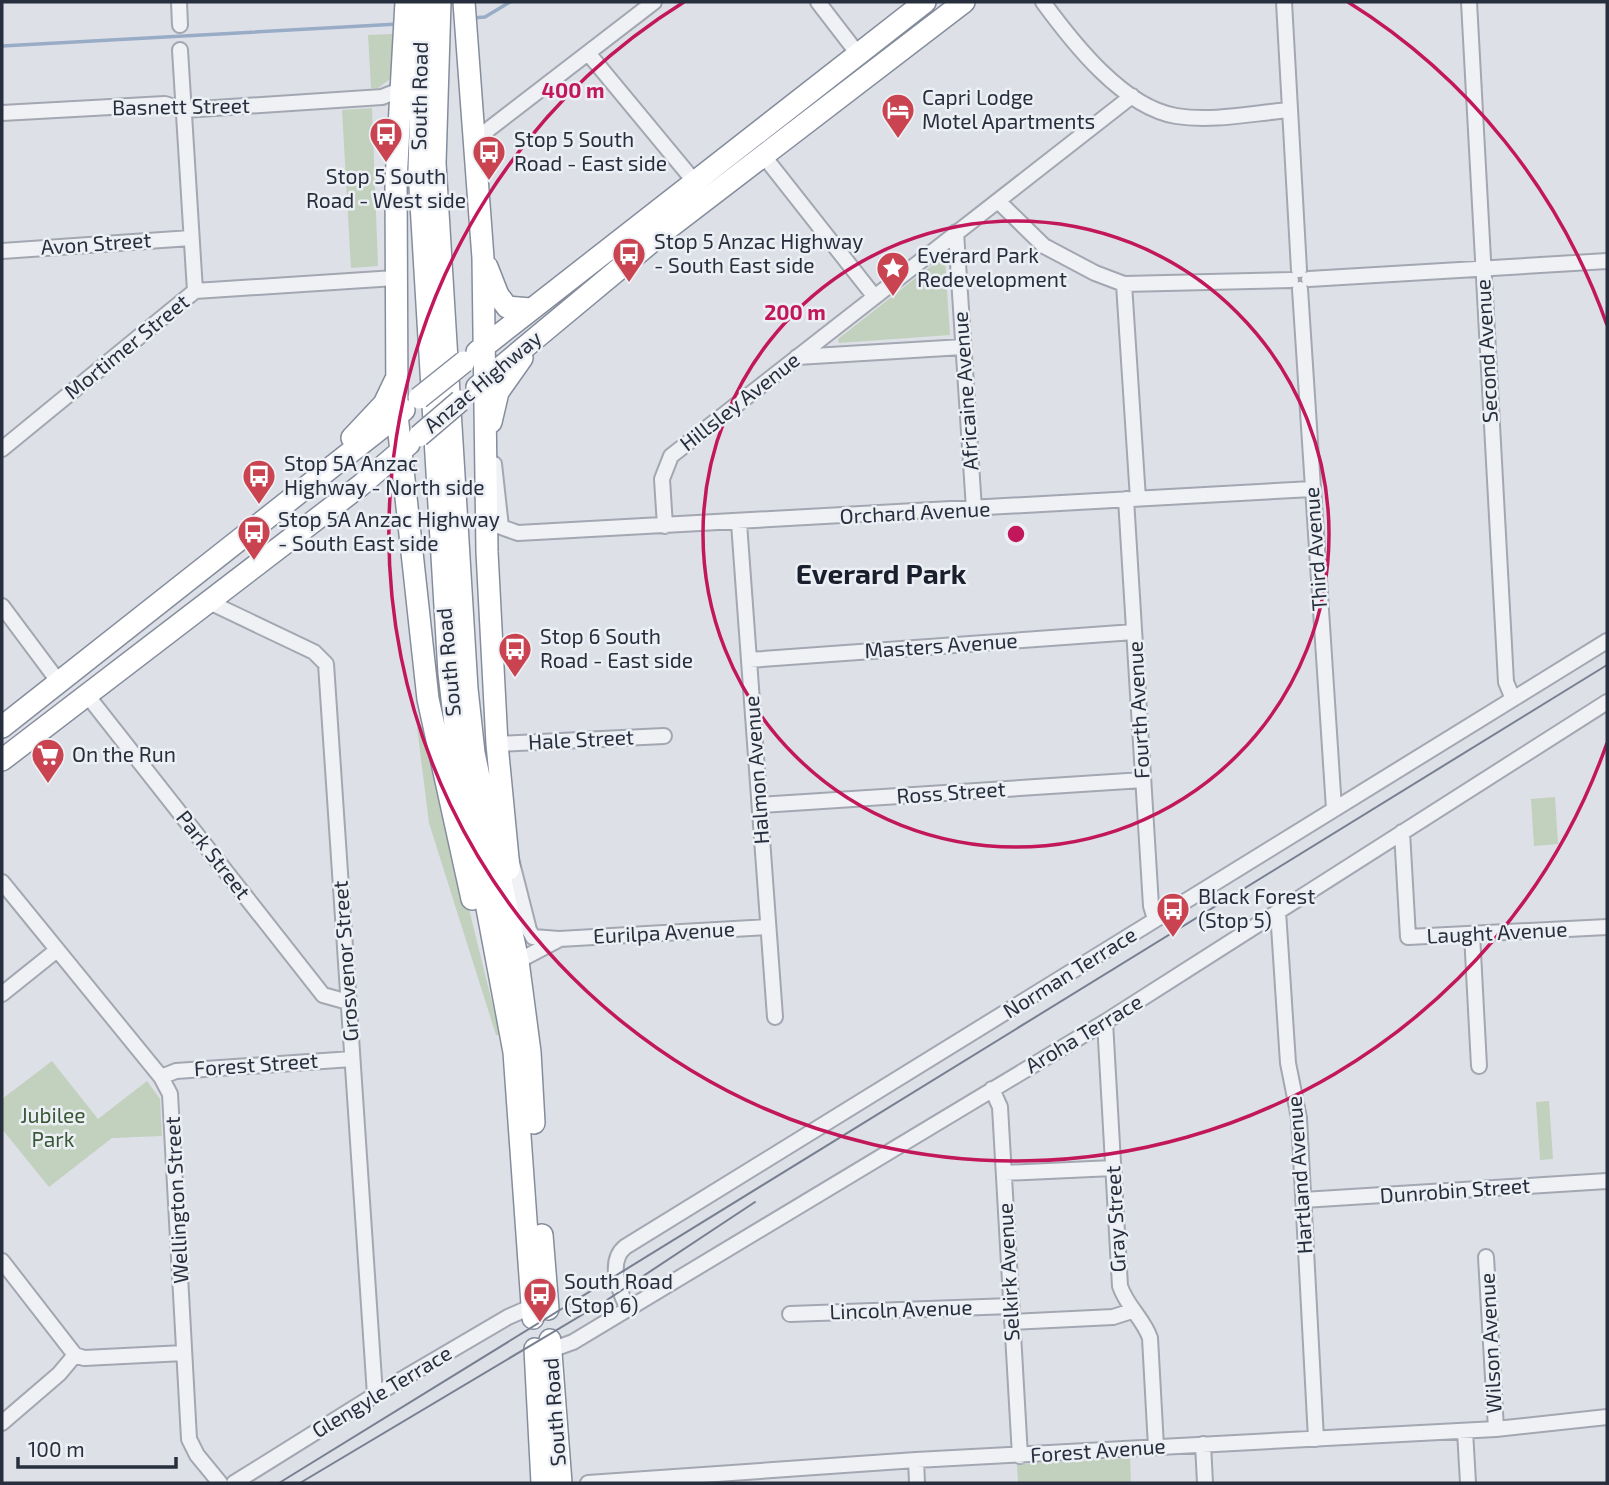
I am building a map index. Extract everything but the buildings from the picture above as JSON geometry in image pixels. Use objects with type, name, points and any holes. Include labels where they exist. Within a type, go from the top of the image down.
[{"type":"highway","points":[[406,2],[420,36],[391,94],[397,415],[406,506],[437,745],[472,900],[513,1052]]},
{"type":"highway","name":"South Road","points":[[435,2],[420,36],[419,144],[422,243],[449,673],[459,759],[502,979],[513,1052],[538,1311]]},
{"type":"highway","points":[[464,2],[483,258],[487,552],[498,744],[517,956]]},
{"type":"highway","name":"Anzac Highway","points":[[4,725],[530,309],[925,2]]},
{"type":"highway","name":"Anzac Highway","points":[[2,760],[206,601],[361,485],[625,264],[964,2]]},
{"type":"highway","name":"South Road","points":[[420,36],[435,163],[467,689],[474,753],[517,956],[530,1052],[538,1311]]},
{"type":"highway","points":[[807,93],[822,112]]},
{"type":"highway","points":[[611,246],[625,264]]},
{"type":"highway","points":[[483,258],[498,295],[507,307],[530,309]]},
{"type":"highway","points":[[487,552],[491,411],[498,392],[540,334]]},
{"type":"highway","points":[[319,478],[384,404],[396,379]]},
{"type":"highway","points":[[361,485],[386,486],[406,506]]},
{"type":"highway","points":[[213,561],[248,552],[255,554],[256,563]]},
{"type":"highway","points":[[4,725],[11,736],[39,732]]},
{"type":"highway","points":[[2,749],[2,760]]},
{"type":"highway","name":"South Road","points":[[542,1483],[545,1346]]},
{"type":"highway","name":"South Road","points":[[545,1346],[561,1483]]},
{"type":"street","points":[[179,2],[180,25]]},
{"type":"street","points":[[476,139],[654,2]]},
{"type":"street","points":[[818,2],[858,54]]},
{"type":"street","points":[[1043,2],[1075,46],[1132,96],[1156,110],[1176,116],[1217,117],[1290,110]]},
{"type":"street","name":"Third Avenue","points":[[1284,2],[1312,489],[1334,809]]},
{"type":"street","name":"Second Avenue","points":[[1469,2],[1506,682],[1513,699]]},
{"type":"street","points":[[180,50],[195,291]]},
{"type":"street","points":[[588,53],[694,181]]},
{"type":"street","name":"Basnett Street","points":[[2,113],[165,104],[184,110],[391,94]]},
{"type":"street","name":"Hillsley Avenue","points":[[664,526],[662,479],[671,456],[1132,96]]},
{"type":"street","points":[[763,155],[874,296]]},
{"type":"street","points":[[999,202],[1045,246],[1124,284],[1300,280],[1607,261]]},
{"type":"street","name":"Africaine Avenue","points":[[956,232],[974,509]]},
{"type":"street","name":"Avon Street","points":[[2,251],[191,238]]},
{"type":"street","name":"Mortimer Street","points":[[2,449],[195,291],[395,278]]},
{"type":"street","name":"Fourth Avenue","points":[[1124,284],[1134,632],[1152,906],[1156,919]]},
{"type":"street","points":[[797,357],[963,346]]},
{"type":"street","points":[[489,440],[501,527],[518,533]]},
{"type":"street","name":"Orchard Avenue","points":[[487,552],[518,533],[738,523],[1312,489]]},
{"type":"street","name":"Halmon Avenue","points":[[738,523],[775,1017]]},
{"type":"street","name":"Grosvenor Street","points":[[206,601],[314,652],[326,664],[374,1395]]},
{"type":"street","points":[[2,606],[58,681]]},
{"type":"street","name":"Masters Avenue","points":[[749,660],[1134,632]]},
{"type":"street","name":"Norman Terrace","points":[[628,1309],[619,1288],[617,1268],[617,1256],[625,1247],[1607,641]]},
{"type":"street","name":"Park Street","points":[[87,695],[323,995],[348,1002]]},
{"type":"street","name":"Aroha Terrace","points":[[545,1346],[573,1342],[1105,1023],[1607,702]]},
{"type":"street","name":"Hale Street","points":[[498,744],[664,736]]},
{"type":"street","name":"Ross Street","points":[[760,806],[1143,780]]},
{"type":"street","name":"Laught Avenue","points":[[1402,832],[1408,937],[1607,927]]},
{"type":"street","name":"Eurilpa Avenue","points":[[506,837],[528,930],[533,937],[559,939],[768,927]]},
{"type":"street","name":"Wellington Street","points":[[2,882],[161,1077],[170,1094],[189,1439],[197,1455],[220,1483]]},
{"type":"street","name":"Hartland Avenue","points":[[1278,911],[1289,1063],[1299,1118],[1316,1439]]},
{"type":"street","points":[[1472,934],[1479,1066]]},
{"type":"street","name":"Eurilpa Avenue","points":[[517,956],[559,939]]},
{"type":"street","points":[[2,994],[57,950]]},
{"type":"street","name":"Gray Street","points":[[1105,1023],[1120,1286],[1132,1311],[1145,1323],[1150,1338],[1156,1447]]},
{"type":"street","name":"Forest Street","points":[[161,1077],[176,1071],[352,1059]]},
{"type":"street","name":"Selkirk Avenue","points":[[992,1089],[1000,1107],[1020,1456]]},
{"type":"street","points":[[1004,1173],[1113,1168]]},
{"type":"street","name":"Dunrobin Street","points":[[1303,1200],[1607,1181]]},
{"type":"street","name":"Wilson Avenue","points":[[1486,1257],[1496,1429]]},
{"type":"street","points":[[2,1261],[75,1355],[84,1358],[184,1353]]},
{"type":"street","name":"Lincoln Avenue","points":[[790,1314],[1011,1306]]},
{"type":"street","name":"Glengyle Terrace","points":[[234,1483],[374,1395],[508,1317],[538,1311]]},
{"type":"street","points":[[1012,1322],[1113,1317],[1132,1311]]},
{"type":"street","points":[[2,1423],[59,1374],[75,1355]]},
{"type":"street","name":"Forest Avenue","points":[[588,1483],[692,1479],[916,1460],[1465,1431],[1607,1418]]},
{"type":"street","points":[[1465,1431],[1468,1483]]},
{"type":"street","points":[[1203,1444],[1205,1483]]},
{"type":"street","points":[[916,1460],[917,1483]]},
{"type":"green space","points":[[393,34],[394,76],[378,88],[371,88],[368,35]]},
{"type":"green space","points":[[372,108],[378,266],[351,268],[342,110]]},
{"type":"green space","points":[[941,258],[945,260],[950,335],[839,343],[838,339]]},
{"type":"green space","points":[[424,726],[500,1035],[496,1035],[429,823],[417,727]]},
{"type":"green space","points":[[1555,797],[1558,844],[1534,846],[1531,799]]},
{"type":"green space","name":"Jubilee Park","points":[[52,1061],[98,1119],[147,1081],[160,1099],[162,1136],[112,1138],[49,1187],[2,1129],[2,1099]]},
{"type":"green space","points":[[1549,1101],[1553,1159],[1540,1160],[1536,1102]]},
{"type":"green space","points":[[1130,1458],[1131,1483],[1018,1483],[1017,1464]]},
{"type":"waterway","points":[[472,18],[485,17],[510,2]]},
{"type":"waterway","points":[[2,46],[398,24]]},
{"type":"tram line","points":[[279,1483],[1607,665]]},
{"type":"tram line","points":[[300,1483],[607,1300],[755,1202]]},
{"type":"place","name":"Capri Lodge Motel Apartments","points":[[898,140]]},
{"type":"place","name":"Stop 5 South Road - West side","points":[[386,164]]},
{"type":"place","name":"Stop 5 South Road - East side","points":[[489,182]]},
{"type":"place","name":"Stop 5 Anzac Highway - South East side","points":[[629,284]]},
{"type":"place","name":"Everard Park Redevelopment","points":[[893,298]]},
{"type":"place","name":"Stop 5A Anzac Highway - North side","points":[[259,506]]},
{"type":"place","name":"Stop 5A Anzac Highway - South East side","points":[[254,562]]},
{"type":"place","name":"Stop 6 South Road - East side","points":[[515,679]]},
{"type":"place","name":"On the Run","points":[[48,785]]},
{"type":"place","name":"Black Forest (Stop 5)","points":[[1173,939]]},
{"type":"place","name":"South Road (Stop 6)","points":[[540,1324]]},
{"type":"district","name":"Everard Park","points":[[881,574]]}]
